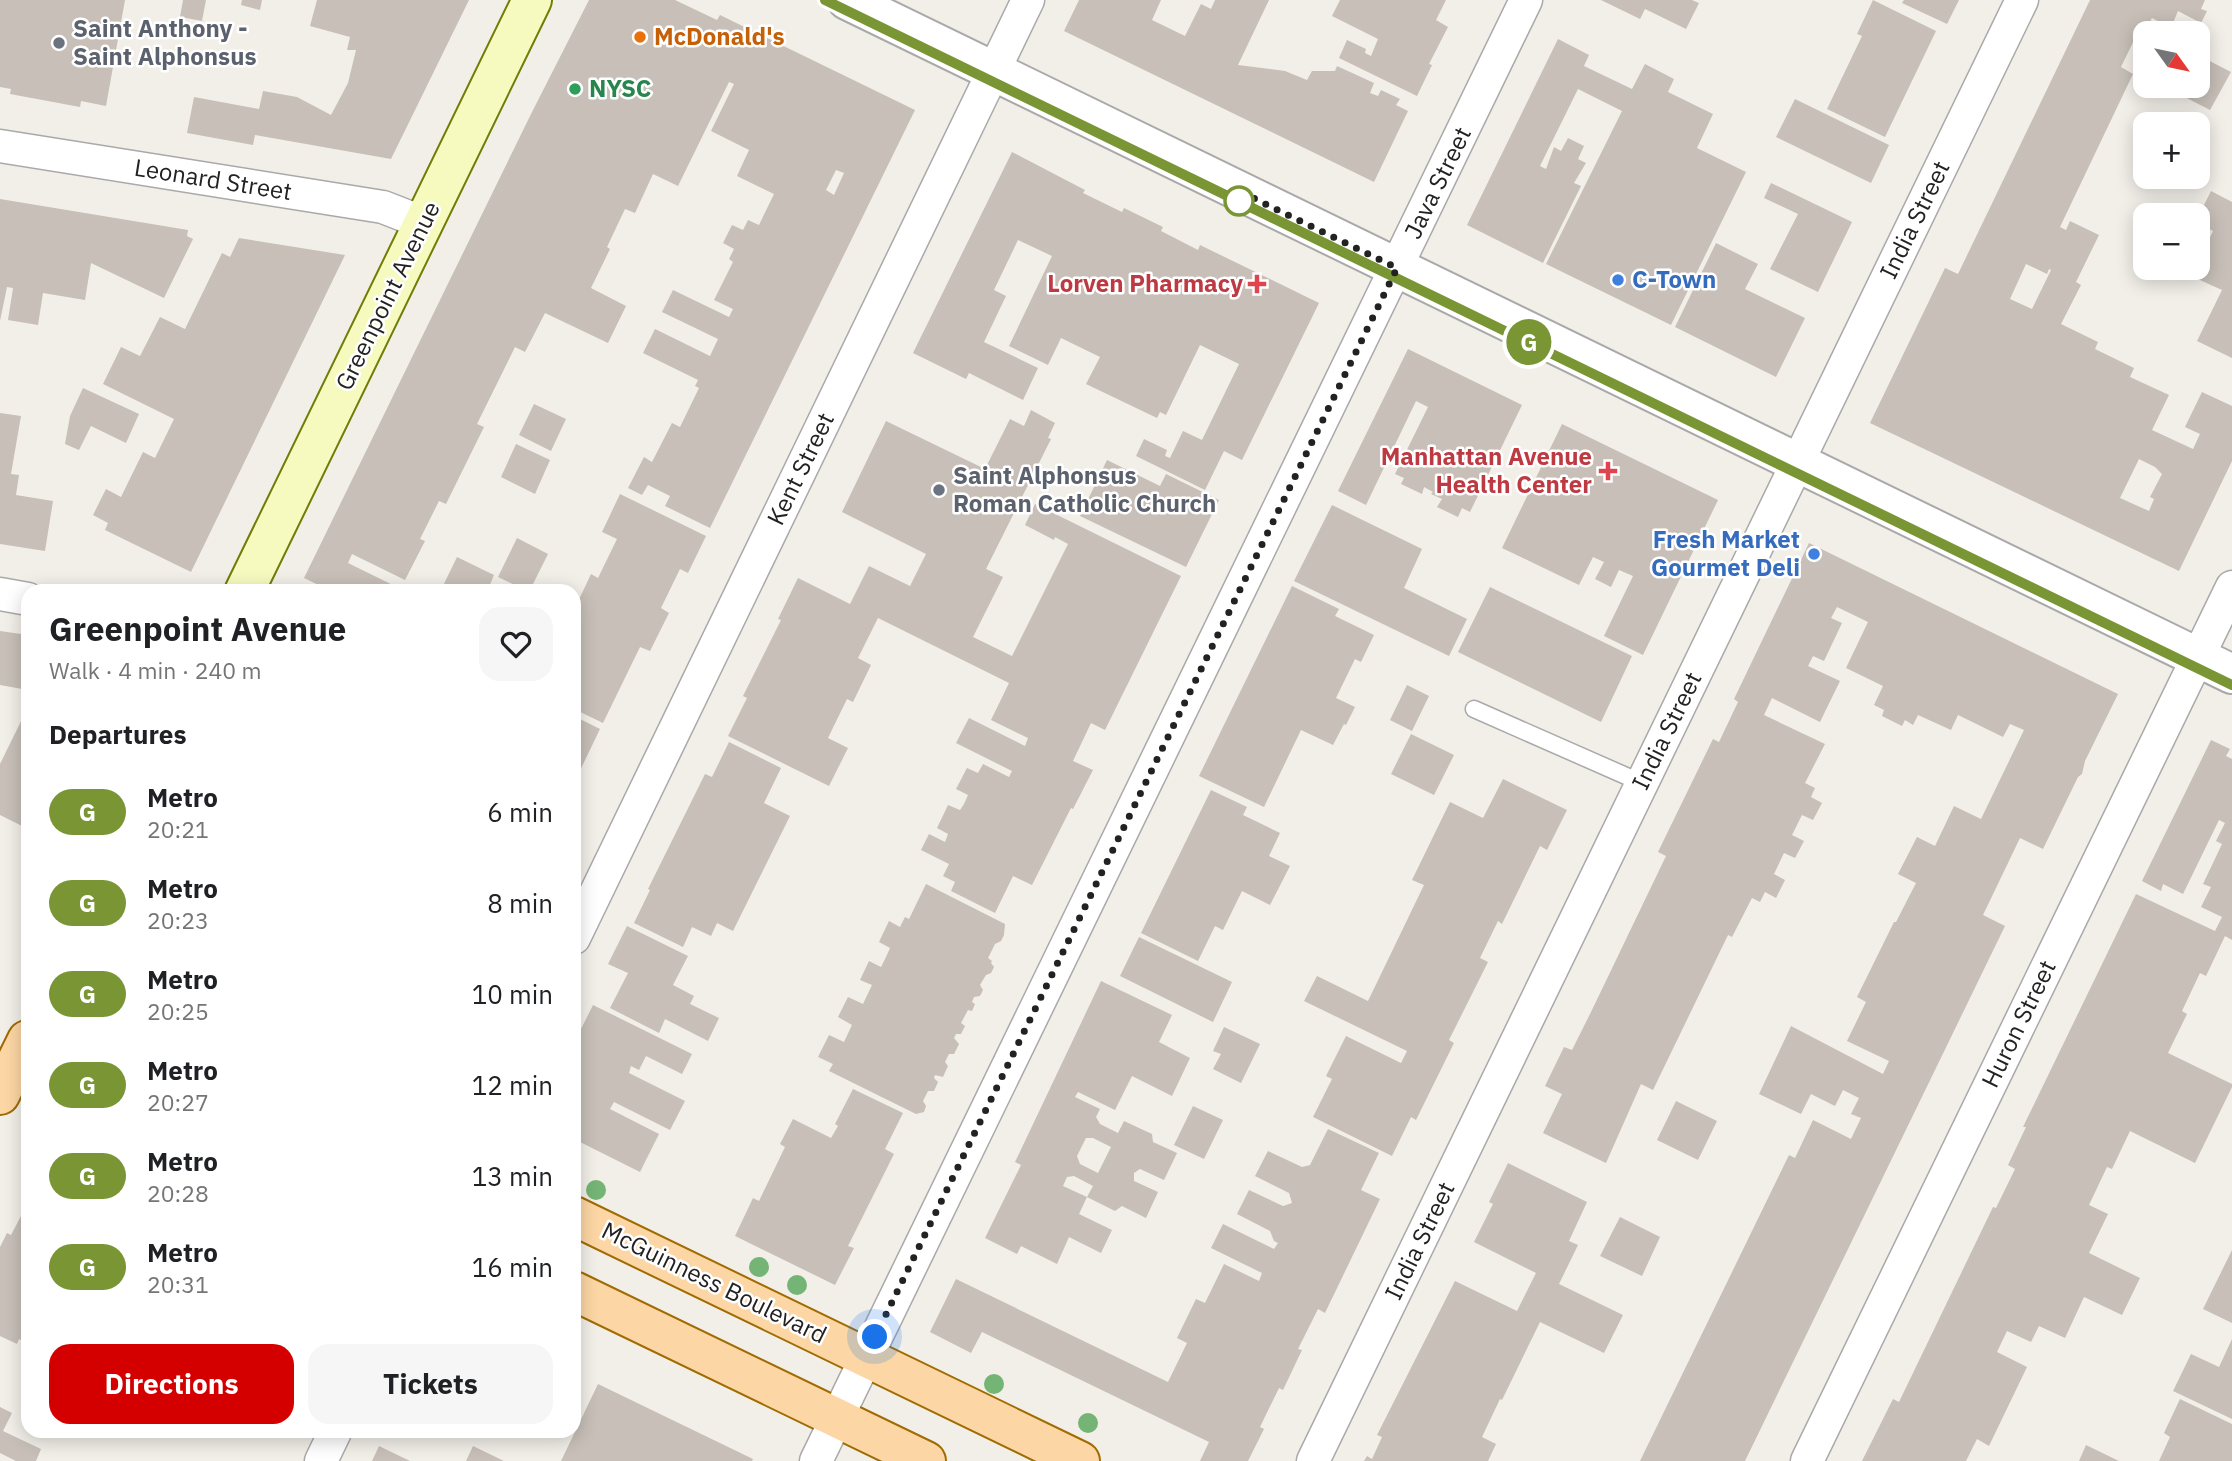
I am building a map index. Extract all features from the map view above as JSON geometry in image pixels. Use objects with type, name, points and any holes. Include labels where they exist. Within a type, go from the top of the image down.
[{"type":"main road","name":"Greenpoint Avenue","points":[[248,584],[532,0]]},
{"type":"main road","points":[[0,1095],[21,1038]]},
{"type":"main road","points":[[0,1102],[21,1106]]},
{"type":"main road","name":"McGuinness Boulevard","points":[[581,1219],[1080,1461]]},
{"type":"main road","points":[[581,1294],[926,1461]]},
{"type":"street","points":[[847,0],[2232,674]]},
{"type":"street","name":"Kent Street","points":[[581,924],[1028,0]]},
{"type":"street","name":"Java Street","points":[[816,1461],[1526,0]]},
{"type":"street","name":"India Street","points":[[1313,1461],[2022,0]]},
{"type":"street","name":"Leonard Street","points":[[0,146],[383,207],[424,223]]},
{"type":"street","name":"Huron Street","points":[[1807,1461],[2232,587]]},
{"type":"street","points":[[0,594],[21,598]]},
{"type":"street","points":[[321,1461],[332,1438]]},
{"type":"lane","points":[[1474,709],[1642,783]]},
{"type":"building","name":"Saint Anthony - Saint Alphonsus","points":[[0,0],[125,0],[106,106],[81,101],[80,107],[10,94],[11,89],[0,87]]},
{"type":"building","points":[[183,0],[206,0],[202,21],[180,17]]},
{"type":"building","points":[[242,0],[262,0],[260,10],[241,5]]},
{"type":"building","points":[[317,0],[469,0],[391,159],[255,135],[253,145],[187,133],[194,97],[259,109],[263,91],[297,97],[331,115],[348,83],[356,50],[347,50],[350,37],[310,26]]},
{"type":"building","points":[[589,0],[675,0],[717,20],[720,15],[915,110],[710,528],[665,506],[670,496],[648,485],[642,495],[628,488],[644,457],[652,462],[672,423],[680,427],[699,388],[695,386],[698,380],[643,353],[655,329],[710,356],[718,339],[662,312],[673,290],[729,317],[733,309],[714,300],[733,262],[729,259],[734,249],[723,243],[732,225],[743,230],[748,220],[759,225],[774,194],[737,176],[749,150],[711,131],[734,84],[729,82],[678,186],[653,174],[635,213],[625,209],[607,247],[610,249],[591,288],[626,306],[608,343],[545,313],[525,352],[515,347],[477,424],[484,427],[446,504],[439,501],[420,539],[425,541],[405,580],[352,554],[348,563],[391,584],[316,584],[304,578]],"holes":[[[836,170],[844,173],[834,195],[826,190]]]},
{"type":"building","points":[[1079,0],[1161,0],[1152,20],[1185,36],[1201,4],[1211,9],[1215,0],[1269,0],[1238,65],[1285,71],[1307,80],[1312,71],[1335,71],[1337,66],[1374,83],[1370,93],[1378,96],[1381,90],[1400,99],[1396,105],[1408,111],[1374,182],[1064,31]]},
{"type":"building","points":[[1340,0],[1446,0],[1436,20],[1448,27],[1429,64],[1432,65],[1417,96],[1339,58],[1347,40],[1366,49],[1365,53],[1371,56],[1378,39],[1332,16]]},
{"type":"building","points":[[1601,0],[1692,0],[1699,3],[1686,29],[1645,9],[1640,19]]},
{"type":"building","points":[[1873,0],[1936,31],[1885,137],[1827,109],[1862,36],[1857,34]]},
{"type":"building","points":[[1904,0],[1959,0],[1947,24],[1902,3]]},
{"type":"building","points":[[2090,0],[2205,0],[2201,9],[2207,11],[2202,21],[2178,11],[2174,21],[2158,21],[2152,18],[2150,21],[2133,21],[2133,42],[2121,67],[2133,74],[2060,227],[2066,230],[2070,221],[2099,235],[2076,282],[2081,285],[2061,324],[2098,342],[2095,349],[2134,368],[2130,377],[2169,395],[2152,430],[2193,449],[2200,434],[2185,427],[2202,392],[2232,406],[2232,461],[2179,571],[1870,423],[1945,268],[1958,274]],"holes":[[[2026,264],[2047,274],[2049,269],[2051,270],[2032,309],[2010,299]],[[2139,459],[2162,474],[2150,497],[2154,499],[2149,511],[2120,498]]]},
{"type":"building","points":[[1558,39],[1589,55],[1584,66],[1632,89],[1645,64],[1674,79],[1668,92],[1713,114],[1697,148],[1746,172],[1671,325],[1546,264],[1622,111],[1578,89],[1540,166],[1546,169],[1554,147],[1561,151],[1568,138],[1584,146],[1578,159],[1586,163],[1574,183],[1581,186],[1543,263],[1467,225]]},
{"type":"building","points":[[2210,61],[2231,72],[2210,110],[2187,98],[2210,98]]},
{"type":"building","points":[[1795,99],[1889,145],[1871,183],[1776,137]]},
{"type":"building","points":[[1012,152],[1085,190],[1083,193],[1122,212],[1124,208],[1163,227],[1161,231],[1198,250],[1200,245],[1319,303],[1242,460],[1224,451],[1205,490],[1136,456],[1144,439],[1167,450],[1165,456],[1170,458],[1183,431],[1202,440],[1239,364],[1200,345],[1166,415],[1160,412],[1157,418],[1086,384],[1100,357],[1061,338],[1048,365],[1009,346],[1052,256],[1018,240],[994,290],[1006,296],[984,342],[1038,368],[1023,400],[969,373],[966,379],[913,353]]},
{"type":"building","points":[[1771,183],[1852,222],[1818,292],[1770,269],[1798,214],[1764,198]]},
{"type":"building","points":[[2211,191],[2232,202],[2232,358],[2197,341],[2222,290],[2200,280],[2210,280],[2210,237],[2213,231],[2210,229],[2210,203],[2205,203]]},
{"type":"building","points":[[0,199],[188,230],[187,236],[193,239],[164,298],[91,263],[85,300],[43,293],[38,325],[8,320],[13,288],[7,287],[0,321]]},
{"type":"building","points":[[239,238],[345,255],[191,572],[105,530],[108,523],[93,515],[106,489],[121,497],[143,452],[155,458],[174,419],[103,384],[121,347],[140,356],[160,317],[185,329],[222,253],[230,257]]},
{"type":"building","points":[[1716,243],[1758,264],[1745,289],[1805,318],[1776,377],[1675,327]]},
{"type":"building","points":[[1408,349],[1522,405],[1470,512],[1462,508],[1458,517],[1437,507],[1442,499],[1431,494],[1433,492],[1424,487],[1422,494],[1401,484],[1404,478],[1395,474],[1428,407],[1416,401],[1366,505],[1338,491]]},
{"type":"building","points":[[83,388],[139,414],[126,443],[91,426],[79,450],[65,444],[70,416]]},
{"type":"building","points":[[534,404],[566,419],[551,451],[519,435]]},
{"type":"building","points":[[1031,410],[1055,423],[1048,438],[1051,439],[986,569],[1003,577],[973,637],[1012,656],[1068,544],[1025,525],[1035,504],[1181,576],[1105,730],[1091,723],[1073,761],[1093,770],[1032,885],[1013,876],[995,913],[951,891],[955,882],[943,876],[949,864],[921,850],[929,834],[945,842],[948,834],[937,828],[948,805],[960,810],[964,804],[968,795],[956,789],[967,768],[978,773],[983,764],[1009,777],[1012,771],[956,743],[969,718],[1025,746],[1028,738],[991,720],[1009,683],[878,618],[858,658],[871,665],[853,702],[847,699],[828,738],[848,748],[829,786],[728,736],[747,698],[743,696],[781,620],[778,619],[798,578],[850,604],[869,566],[910,586],[926,554],[842,512],[886,421],[985,469],[1010,419],[1024,426]]},
{"type":"building","points":[[0,413],[21,416],[11,474],[19,475],[16,495],[53,501],[45,551],[0,544]]},
{"type":"building","points":[[1562,424],[1718,500],[1643,655],[1604,636],[1633,576],[1619,570],[1611,587],[1595,579],[1604,562],[1593,557],[1579,585],[1502,548]]},
{"type":"building","points":[[516,444],[550,460],[535,494],[501,477]]},
{"type":"building","points":[[1107,460],[1160,486],[1166,474],[1219,500],[1186,567],[1080,516]]},
{"type":"building","points":[[620,494],[706,536],[688,573],[680,569],[661,608],[669,613],[650,651],[640,647],[603,723],[581,712],[581,595],[591,574],[598,578],[617,539],[602,532]]},
{"type":"building","points":[[1332,505],[1422,549],[1404,588],[1467,619],[1449,656],[1294,581]]},
{"type":"building","points":[[517,538],[548,554],[533,584],[512,584],[498,577]]},
{"type":"building","points":[[1809,543],[2118,694],[2085,761],[2082,774],[2078,777],[2043,849],[2020,838],[1983,915],[2005,926],[1745,1461],[1640,1461],[1789,1155],[1795,1158],[1813,1120],[1851,1139],[1861,1118],[1851,1114],[1859,1098],[1843,1090],[1835,1106],[1811,1094],[1801,1114],[1759,1094],[1791,1026],[1883,1074],[1889,1061],[1847,1041],[1866,1002],[1857,997],[1916,883],[1898,874],[1917,837],[1935,846],[1954,806],[1981,819],[2024,730],[2010,724],[2003,737],[1958,715],[1951,730],[1918,715],[1913,725],[1905,720],[1902,726],[1882,716],[1884,710],[1874,705],[1883,686],[1846,668],[1868,622],[1837,607],[1831,618],[1842,623],[1824,661],[1813,656],[1808,666],[1840,681],[1820,722],[1772,698],[1764,715],[1825,744],[1805,783],[1815,788],[1811,797],[1822,803],[1813,820],[1802,815],[1792,835],[1804,841],[1795,858],[1784,853],[1774,874],[1785,880],[1776,898],[1765,892],[1760,902],[1752,898],[1732,937],[1728,935],[1653,1090],[1641,1084],[1606,1163],[1543,1133],[1562,1094],[1545,1086],[1564,1047],[1572,1050],[1591,1012],[1666,856],[1658,852],[1713,739],[1719,742],[1738,702],[1734,699]]},
{"type":"building","points":[[457,557],[494,575],[490,584],[444,584]]},
{"type":"building","points":[[1292,586],[1339,609],[1335,616],[1374,635],[1361,662],[1355,659],[1336,698],[1355,707],[1346,725],[1344,724],[1333,745],[1301,730],[1264,807],[1199,776]]},
{"type":"building","points":[[1490,587],[1632,656],[1601,722],[1458,652]]},
{"type":"building","points":[[0,631],[21,634],[21,689],[0,685]]},
{"type":"building","points":[[1407,685],[1429,696],[1412,731],[1390,720]]},
{"type":"building","points":[[581,720],[600,729],[581,768]]},
{"type":"building","points":[[21,721],[21,826],[0,815],[0,764]]},
{"type":"building","points":[[1411,734],[1454,755],[1434,795],[1391,774]]},
{"type":"building","points":[[2211,740],[2230,749],[2226,756],[2232,759],[2232,940],[2225,936],[2206,976],[2200,973],[2182,1011],[2187,1014],[2168,1053],[2232,1084],[2232,1087],[2195,1163],[2130,1131],[2112,1169],[2107,1167],[2089,1205],[2108,1214],[2089,1253],[2140,1278],[2122,1315],[2084,1297],[2065,1338],[2039,1326],[2031,1342],[2007,1331],[1997,1352],[2027,1367],[1989,1446],[1977,1439],[1966,1461],[1862,1461],[1893,1399],[1899,1402],[1993,1207],[1996,1208],[2015,1169],[2008,1165],[2026,1127],[2023,1127],[2136,894],[2215,931],[2222,917],[2201,907],[2211,887],[2203,884],[2222,844],[2216,841],[2225,823],[2219,820],[2183,894],[2163,884],[2161,891],[2142,881]]},
{"type":"building","points":[[729,742],[781,768],[764,803],[790,816],[733,931],[717,923],[711,936],[692,927],[683,947],[634,923],[705,774],[712,777]]},
{"type":"building","points":[[1503,779],[1567,810],[1547,850],[1540,846],[1502,924],[1498,921],[1480,958],[1488,962],[1449,1040],[1454,1043],[1416,1120],[1411,1117],[1392,1156],[1313,1117],[1332,1079],[1326,1076],[1346,1036],[1401,1063],[1407,1051],[1304,1001],[1317,976],[1368,1001],[1424,885],[1412,880],[1450,802],[1483,818]]},
{"type":"building","points":[[1211,790],[1247,807],[1243,815],[1280,833],[1269,856],[1290,866],[1270,905],[1242,891],[1223,930],[1215,926],[1198,961],[1141,933]]},
{"type":"building","points":[[926,884],[1005,924],[1001,941],[995,944],[988,958],[994,967],[980,985],[983,990],[980,996],[974,997],[972,1011],[968,1010],[961,1023],[965,1026],[961,1034],[956,1034],[954,1038],[959,1044],[954,1054],[949,1054],[945,1062],[948,1066],[943,1077],[935,1075],[934,1078],[938,1082],[934,1091],[928,1091],[923,1101],[926,1106],[924,1112],[916,1114],[829,1071],[833,1064],[818,1057],[829,1035],[844,1042],[852,1025],[838,1017],[848,997],[863,1004],[872,985],[860,980],[869,961],[881,967],[886,957],[890,948],[879,942],[889,921],[900,927],[905,917],[909,919]]},
{"type":"building","points":[[627,926],[688,956],[673,985],[694,996],[690,1004],[719,1018],[708,1041],[665,1019],[659,1033],[610,1008],[628,973],[608,964]]},
{"type":"building","points":[[1139,937],[1232,982],[1213,1022],[1120,976]]},
{"type":"building","points":[[1101,981],[1172,1015],[1159,1042],[1190,1058],[1172,1096],[1132,1076],[1115,1110],[1078,1092],[1075,1097],[1100,1109],[1096,1117],[1100,1124],[1118,1133],[1124,1121],[1152,1134],[1153,1142],[1177,1153],[1164,1180],[1140,1169],[1134,1173],[1134,1181],[1158,1192],[1146,1218],[1122,1206],[1115,1211],[1087,1197],[1079,1214],[1112,1230],[1101,1253],[1069,1237],[1057,1264],[1021,1246],[1017,1254],[985,1238],[1021,1165],[1015,1162]],"holes":[[[1086,1138],[1093,1138],[1111,1147],[1098,1173],[1080,1164],[1077,1156]],[[1074,1176],[1093,1186],[1087,1197],[1063,1186],[1067,1177]]]},
{"type":"building","points":[[593,1005],[692,1054],[682,1074],[646,1056],[639,1070],[631,1066],[629,1073],[685,1101],[670,1130],[614,1102],[610,1109],[659,1134],[640,1172],[581,1142],[581,1029]]},
{"type":"building","points":[[1224,1027],[1260,1044],[1241,1083],[1213,1069],[1221,1054],[1213,1051]]},
{"type":"building","points":[[853,1089],[903,1113],[885,1149],[894,1154],[848,1246],[854,1248],[835,1285],[735,1236],[753,1198],[759,1201],[785,1147],[780,1144],[793,1119],[831,1138]]},
{"type":"building","points":[[1676,1101],[1717,1121],[1698,1160],[1657,1140]]},
{"type":"building","points":[[1193,1106],[1223,1120],[1204,1159],[1174,1145]]},
{"type":"building","points":[[1328,1129],[1379,1153],[1361,1190],[1380,1199],[1325,1313],[1318,1309],[1298,1349],[1302,1350],[1283,1390],[1279,1388],[1260,1427],[1264,1429],[1248,1461],[1200,1461],[1209,1442],[982,1332],[971,1353],[930,1332],[956,1279],[1168,1382],[1187,1343],[1177,1338],[1196,1299],[1205,1303],[1224,1264],[1259,1281],[1262,1273],[1211,1248],[1223,1224],[1274,1249],[1278,1243],[1274,1241],[1270,1231],[1237,1214],[1249,1190],[1283,1206],[1292,1203],[1289,1193],[1255,1176],[1268,1151],[1302,1167],[1310,1165]]},
{"type":"building","points":[[1508,1163],[1587,1202],[1569,1241],[1578,1245],[1559,1284],[1623,1315],[1604,1353],[1540,1322],[1482,1437],[1496,1444],[1488,1461],[1364,1461],[1367,1456],[1372,1459],[1382,1437],[1377,1435],[1455,1281],[1517,1311],[1536,1273],[1474,1242],[1493,1204],[1489,1202]]},
{"type":"building","points":[[21,1216],[21,1340],[19,1339],[17,1344],[0,1336],[0,1247],[7,1233],[11,1235]]},
{"type":"building","points":[[1620,1217],[1660,1237],[1642,1276],[1600,1256]]},
{"type":"building","points":[[2232,1250],[2232,1323],[2203,1309]]},
{"type":"building","points":[[2232,1339],[2232,1419],[2173,1391],[2191,1354],[2219,1367]]},
{"type":"building","points":[[598,1384],[753,1459],[561,1461],[572,1438],[581,1438],[581,1419]]},
{"type":"building","points":[[2180,1399],[2232,1424],[2232,1461],[2159,1461],[2170,1437],[2164,1433]]},
{"type":"building","points":[[0,1407],[12,1413],[3,1431],[41,1449],[36,1461],[16,1461],[0,1453]]},
{"type":"building","points":[[2086,1445],[2119,1461],[2079,1461]]},
{"type":"building","points":[[379,1446],[410,1461],[372,1461]]},
{"type":"building","points":[[473,1446],[504,1461],[466,1461]]},
{"type":"metro line","name":"G","points":[[825,0],[2232,685]]},
{"type":"place","name":"McDonald's","points":[[640,37]]},
{"type":"place","name":"Saint Anthony - Saint Alphonsus","points":[[59,43]]},
{"type":"place","name":"NYSC","points":[[575,89]]},
{"type":"place","name":"C-Town","points":[[1618,280]]},
{"type":"place","name":"Lorven Pharmacy","points":[[1257,284]]},
{"type":"place","name":"Manhattan Avenue Health Center","points":[[1608,471]]},
{"type":"place","name":"Saint Alphonsus Roman Catholic Church","points":[[939,490]]},
{"type":"place","name":"Fresh Market Gourmet Deli","points":[[1814,554]]},
{"type":"route","points":[[875,1337],[1397,268],[1247,195],[1239,201]]}]
